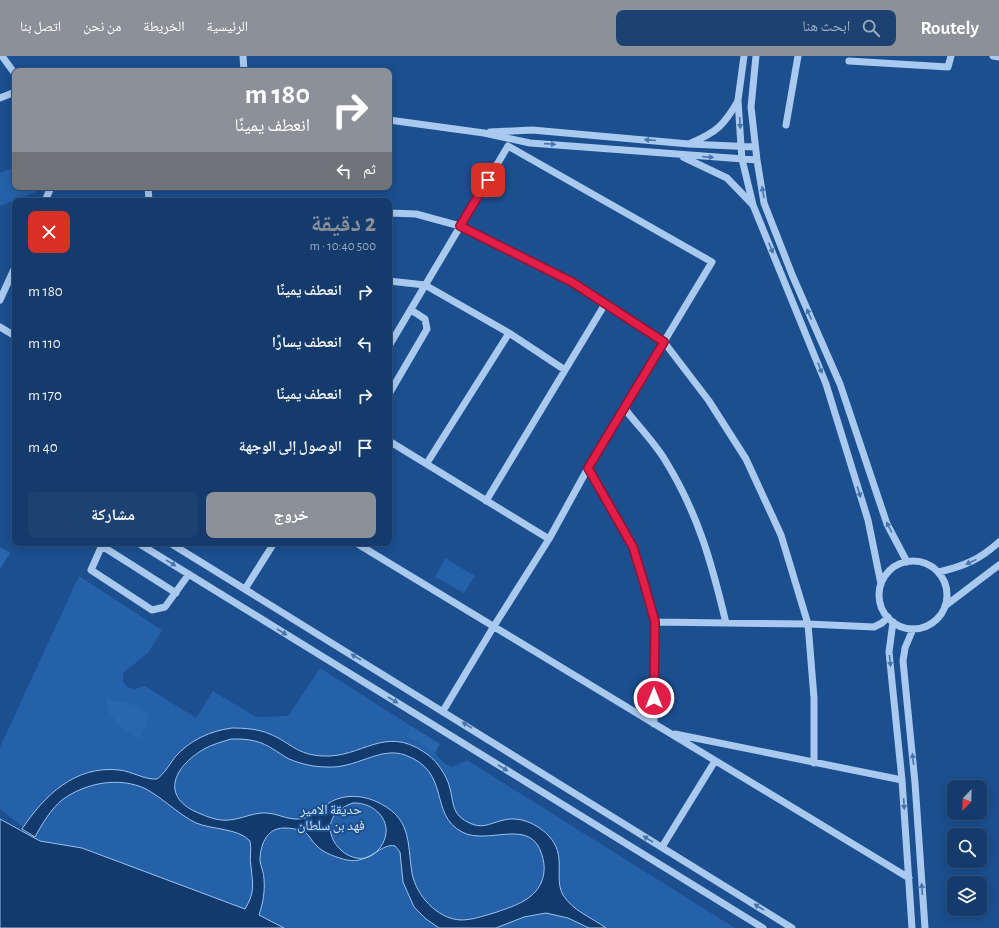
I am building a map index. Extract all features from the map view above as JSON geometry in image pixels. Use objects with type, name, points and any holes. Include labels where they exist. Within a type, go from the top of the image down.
[{"type":"street","points":[[2,56],[12,70]]},
{"type":"street","points":[[243,56],[244,68]]},
{"type":"street","points":[[744,56],[738,100],[742,160],[753,205],[826,384],[868,520],[881,584]]},
{"type":"street","points":[[756,56],[751,107],[755,146],[764,202],[793,278],[840,384],[887,524],[906,562]]},
{"type":"street","points":[[786,126],[798,56]]},
{"type":"street","points":[[849,61],[948,67],[951,56]]},
{"type":"street","points":[[993,56],[999,57]]},
{"type":"street","points":[[0,98],[12,93]]},
{"type":"street","points":[[688,144],[710,135],[727,120],[738,100]]},
{"type":"street","points":[[392,120],[484,133],[523,141],[742,160],[757,160]]},
{"type":"street","points":[[484,133],[524,130],[688,144],[755,146]]},
{"type":"street","points":[[523,141],[524,130]]},
{"type":"street","points":[[392,341],[512,139]]},
{"type":"street","points":[[729,158],[730,145]]},
{"type":"street","points":[[443,711],[549,539],[588,468],[625,409],[712,262],[508,146]]},
{"type":"street","points":[[678,154],[727,178],[753,205]]},
{"type":"street","points":[[392,213],[416,214],[460,226],[572,282],[664,342],[709,401],[746,459],[781,535],[808,624],[814,698],[814,763]]},
{"type":"street","points":[[0,300],[12,274]]},
{"type":"street","points":[[392,281],[426,285],[509,333],[565,370]]},
{"type":"street","points":[[486,501],[606,304]]},
{"type":"street","points":[[392,389],[427,329],[425,319],[411,310]]},
{"type":"street","points":[[0,327],[12,334]]},
{"type":"street","points":[[427,463],[509,333]]},
{"type":"street","points":[[625,409],[664,459],[695,516],[713,570],[726,623]]},
{"type":"street","points":[[392,443],[549,539]]},
{"type":"street","points":[[588,468],[633,547],[655,622],[654,724]]},
{"type":"street","points":[[939,572],[963,566],[983,556],[999,542]]},
{"type":"street","points":[[102,546],[91,570],[152,610],[165,607],[189,574]]},
{"type":"street","points":[[104,546],[176,593]]},
{"type":"street","points":[[143,546],[763,928]]},
{"type":"street","points":[[175,546],[792,928]]},
{"type":"street","points":[[245,589],[272,546]]},
{"type":"street","points":[[361,546],[909,878]]},
{"type":"street","points":[[906,562],[927,564],[939,572],[946,585],[945,606],[933,622],[920,628],[913,629],[906,628],[890,619],[881,605],[879,591],[888,572],[893,567],[906,562]]},
{"type":"street","points":[[945,606],[999,565]]},
{"type":"street","points":[[655,622],[808,624],[874,627],[890,619]]},
{"type":"street","points":[[890,619],[889,652],[902,780],[912,928]]},
{"type":"street","points":[[913,629],[905,648],[903,661],[915,783],[925,928]]},
{"type":"street","points":[[670,733],[902,780]]},
{"type":"street","points":[[662,848],[715,761]]},
{"type":"green space","points":[[12,168],[12,190],[35,190],[36,192],[21,198],[12,198],[12,201],[0,206],[0,173]]},
{"type":"green space","points":[[445,558],[475,576],[464,593],[435,577]]},
{"type":"green space","name":"حديقة الامير فهد بن سلطان","points":[[79,576],[162,630],[149,652],[123,673],[123,682],[127,687],[135,689],[145,686],[196,718],[213,691],[256,717],[288,716],[320,668],[411,726],[406,736],[435,753],[445,764],[453,767],[467,760],[735,928],[284,928],[245,909],[82,848],[40,841],[0,809],[0,747]]},
{"type":"shaded area","points":[[242,728],[261,731],[277,737],[300,751],[314,755],[337,755],[385,742],[397,742],[410,745],[424,752],[432,758],[444,773],[456,812],[465,820],[472,824],[481,826],[516,819],[533,824],[544,831],[554,843],[557,851],[559,858],[559,881],[563,895],[577,910],[606,928],[589,928],[568,918],[546,913],[524,917],[496,928],[439,928],[426,919],[414,907],[403,882],[400,852],[395,846],[385,847],[374,853],[383,843],[386,835],[384,820],[380,814],[375,809],[368,806],[353,803],[337,812],[331,824],[332,836],[338,847],[348,855],[360,858],[370,856],[355,861],[335,857],[320,849],[305,832],[297,829],[278,829],[268,834],[265,839],[260,855],[264,877],[264,888],[263,902],[259,915],[284,928],[0,928],[0,819],[40,841],[82,848],[245,909],[252,893],[250,841],[232,831],[196,823],[153,793],[136,785],[114,782],[102,783],[81,789],[62,800],[54,808],[35,837],[22,829],[40,805],[62,785],[75,778],[88,772],[119,770],[157,779],[165,772],[175,757],[187,746],[201,737],[224,729]],"holes":[[[231,739],[246,739],[260,742],[289,759],[303,764],[327,767],[348,765],[386,753],[405,755],[420,762],[429,772],[435,782],[445,815],[452,824],[462,832],[484,836],[519,834],[529,837],[536,843],[544,862],[544,873],[541,883],[533,894],[514,906],[473,919],[452,919],[436,910],[423,897],[414,881],[408,840],[402,822],[396,814],[387,807],[375,801],[352,796],[340,798],[334,800],[311,815],[300,819],[262,813],[229,820],[222,820],[201,814],[179,800],[175,791],[175,782],[178,773],[193,756],[214,744]]]},
{"type":"building","points":[[0,547],[10,553],[0,569]]},
{"type":"building","points":[[105,699],[134,705],[150,715],[140,739],[119,726],[109,712]]},
{"type":"building","points":[[411,726],[440,744],[435,753],[406,736]]},
{"type":"route","points":[[488,180],[460,226],[572,282],[664,342],[625,409],[588,468],[633,547],[644,583],[655,622],[654,698]]}]
